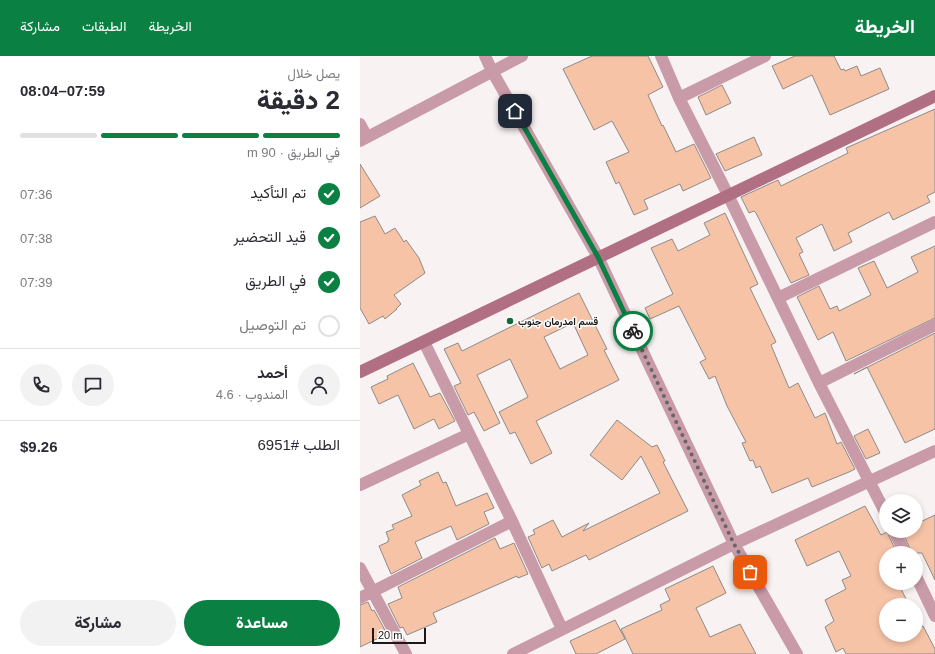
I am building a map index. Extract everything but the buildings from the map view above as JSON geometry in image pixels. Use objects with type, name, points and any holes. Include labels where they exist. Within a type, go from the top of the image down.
[{"type":"street","points":[[485,56],[492,71],[598,257],[734,544],[797,654]]},
{"type":"street","points":[[360,124],[364,139],[522,56]]},
{"type":"street","points":[[661,56],[679,98],[728,195],[819,383],[879,499]]},
{"type":"street","points":[[679,98],[765,56]]},
{"type":"street","points":[[360,372],[935,96]]},
{"type":"street","points":[[778,298],[935,222]]},
{"type":"street","points":[[819,383],[935,325]]},
{"type":"street","points":[[424,342],[512,521],[562,629]]},
{"type":"street","points":[[360,485],[469,434]]},
{"type":"street","points":[[513,654],[734,544],[935,451]]},
{"type":"street","points":[[360,598],[512,521]]},
{"type":"street","points":[[360,568],[406,654]]},
{"type":"street","points":[[923,590],[935,616]]},
{"type":"way so far","points":[[633,331],[734,544],[750,572]]},
{"type":"place","name":"قسم امدرمان جنوب","points":[[510,321]]},
{"type":"route","points":[[515,111],[598,257],[633,331]]}]
